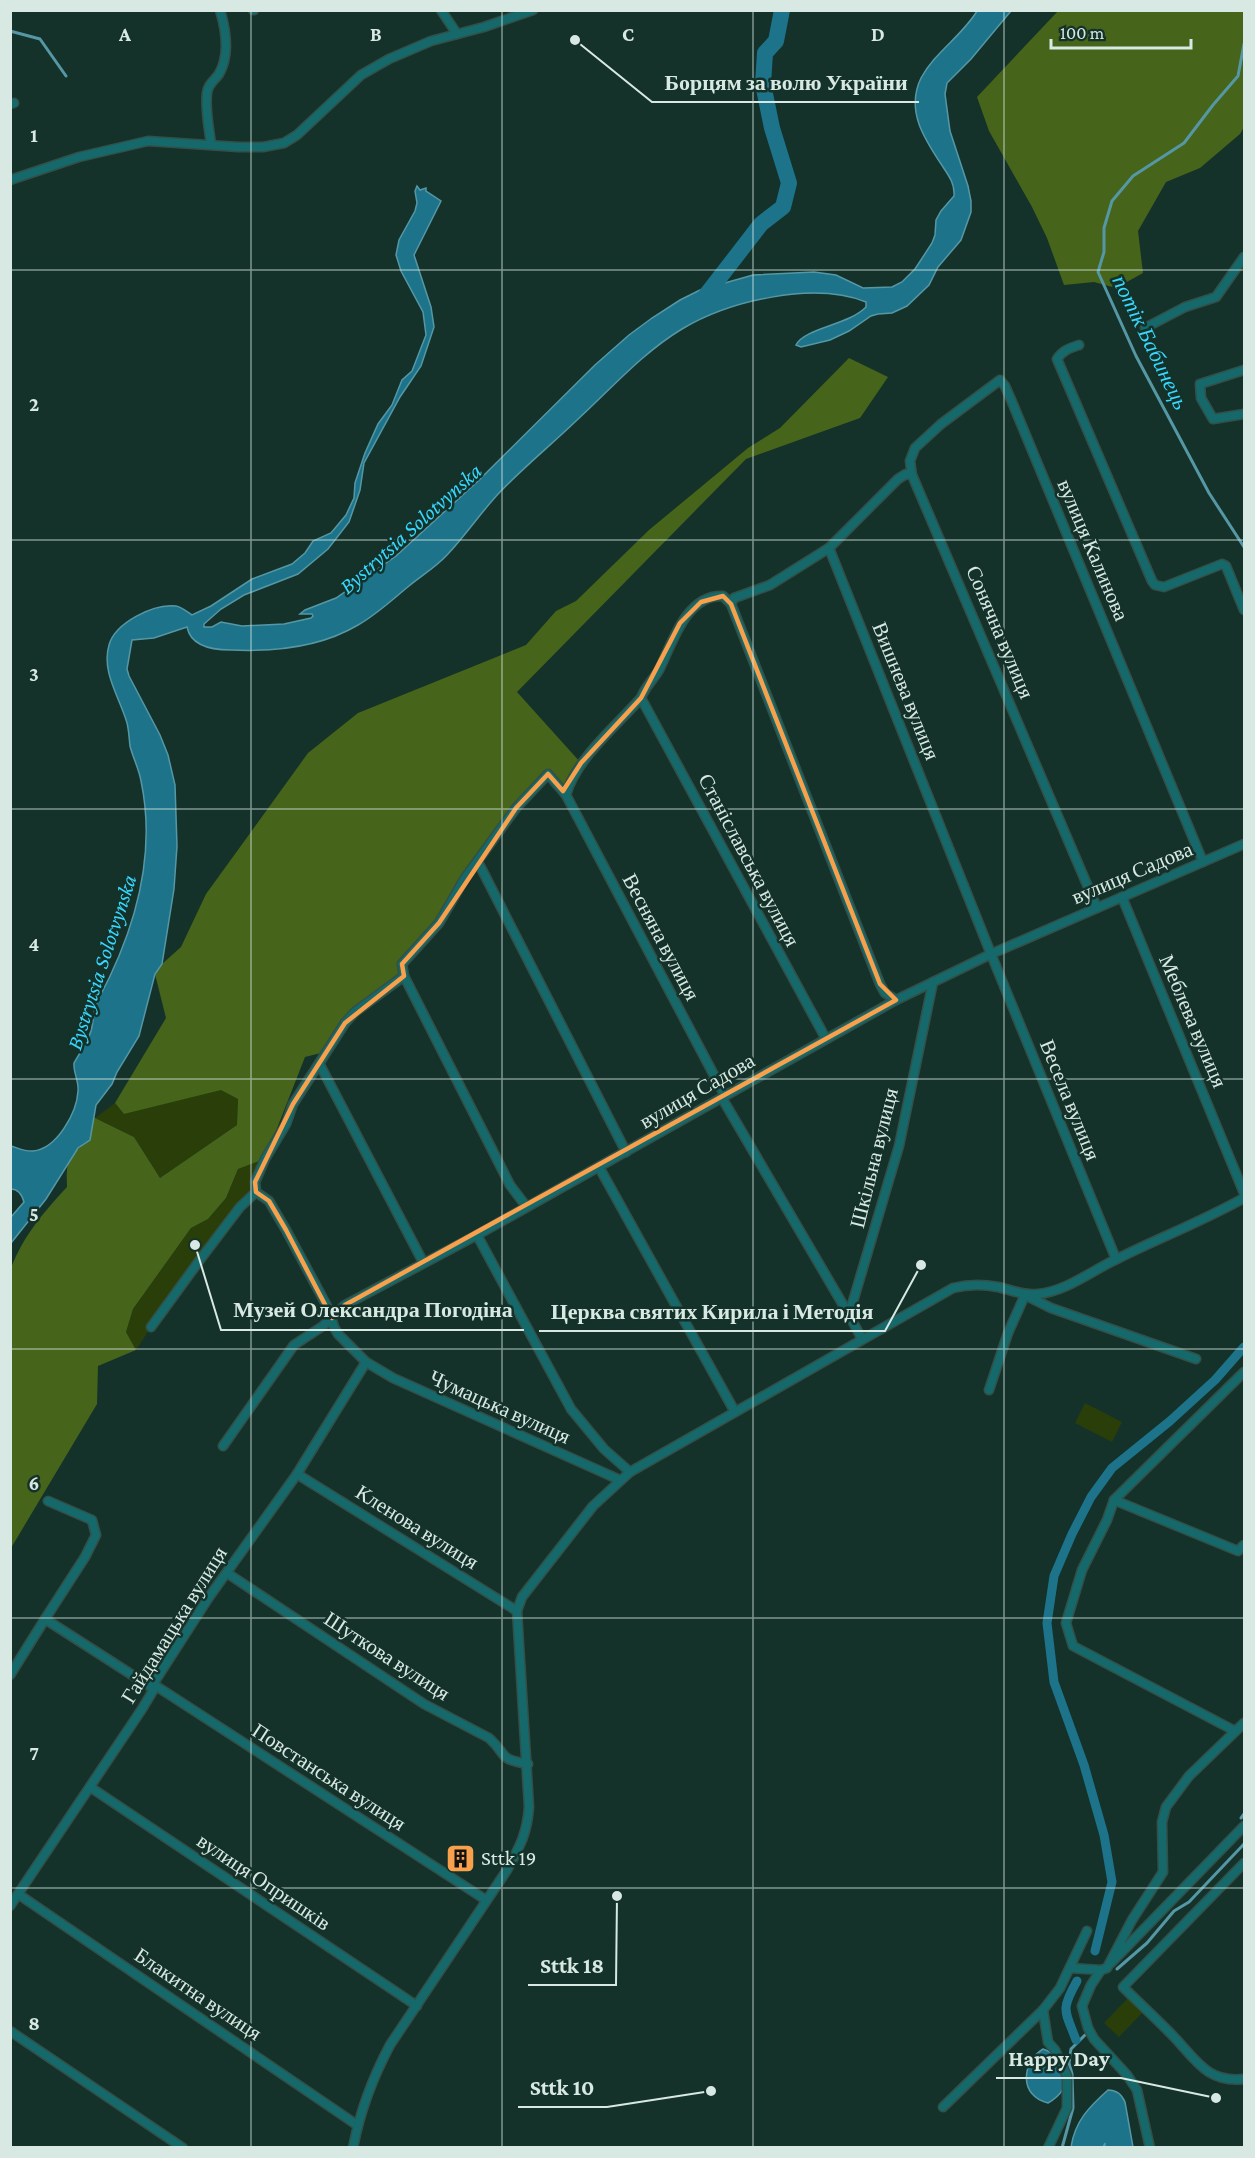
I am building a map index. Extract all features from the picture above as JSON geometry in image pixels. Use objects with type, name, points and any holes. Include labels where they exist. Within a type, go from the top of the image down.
[{"type":"street","points":[[211,144],[207,93],[210,83],[218,75],[224,61],[226,39],[220,10]]},
{"type":"street","points":[[441,10],[458,34]]},
{"type":"street","points":[[10,180],[79,158],[148,141],[262,147],[284,143],[297,135],[361,75],[389,59],[431,41],[533,10]]},
{"type":"street","points":[[1145,328],[1185,308],[1216,297],[1245,257]]},
{"type":"street","points":[[1079,345],[1061,353],[1057,359],[1152,581],[1155,585],[1164,588],[1222,564],[1226,566],[1245,610]]},
{"type":"street","points":[[1245,370],[1200,384],[1201,398],[1213,419],[1245,414]]},
{"type":"street","name":"вулиця Калинова","points":[[912,476],[910,461],[915,448],[941,424],[1000,380],[1012,402],[1203,862]]},
{"type":"street","points":[[731,604],[734,598],[770,585],[829,548],[898,479],[906,474],[912,476]]},
{"type":"street","name":"Сонячна вулиця","points":[[912,476],[1097,908]]},
{"type":"street","name":"Вишнева вулиця","points":[[829,548],[991,954]]},
{"type":"street","points":[[566,795],[570,781],[581,763],[641,698],[645,688],[656,675],[680,624],[701,602],[715,595],[723,596],[731,604],[880,984],[885,993],[896,1000]]},
{"type":"street","name":"Станіславська вулиця","points":[[641,698],[826,1039]]},
{"type":"street","name":"Весняна вулиця","points":[[478,862],[516,808],[548,774],[566,795],[724,1097],[849,1315]]},
{"type":"street","name":"вулиця Садова","points":[[223,1446],[294,1345],[332,1318],[345,1305],[477,1235],[896,1000],[991,954],[1245,844]]},
{"type":"street","points":[[526,1206],[510,1185],[404,976],[402,964],[439,923],[465,878],[478,862],[626,1152]]},
{"type":"street","name":"Меблева вулиця","points":[[1122,897],[1245,1192]]},
{"type":"street","name":"Весела вулиця","points":[[991,954],[1116,1259]]},
{"type":"street","points":[[151,1326],[207,1250],[240,1208],[256,1192],[255,1182],[265,1159],[286,1124],[293,1104],[345,1023],[355,1012],[404,976]]},
{"type":"street","name":"Шкільна вулиця","points":[[849,1315],[899,1146],[933,982]]},
{"type":"street","points":[[320,1065],[423,1262]]},
{"type":"street","points":[[599,1167],[735,1412]]},
{"type":"street","name":"Чумацька вулиця","points":[[256,1192],[269,1201],[281,1220],[338,1334],[366,1362],[393,1378],[496,1426],[620,1480]]},
{"type":"street","points":[[1025,1295],[1040,1294],[1065,1287],[1116,1259],[1206,1219],[1245,1198]]},
{"type":"street","points":[[477,1235],[571,1409],[604,1449],[630,1472]]},
{"type":"street","points":[[353,2148],[357,2125],[377,2071],[390,2045],[507,1870],[522,1843],[528,1826],[528,1764],[517,1611],[522,1597],[593,1506],[620,1480],[630,1472],[862,1339],[953,1288],[968,1284],[1025,1295],[1051,1308],[1196,1359]]},
{"type":"street","points":[[989,1390],[1008,1333],[1025,1295]]},
{"type":"street","points":[[849,1315],[862,1339]]},
{"type":"street","name":"Гайдамацька вулиця","points":[[10,1906],[90,1787],[227,1573],[297,1474],[366,1362]]},
{"type":"street","points":[[1235,1731],[1073,1646],[1066,1623],[1083,1570],[1114,1500],[1245,1372]]},
{"type":"street","name":"Кленова вулиця","points":[[297,1474],[517,1611]]},
{"type":"street","points":[[1114,1500],[1238,1551],[1245,1545]]},
{"type":"street","points":[[10,1675],[85,1557],[96,1535],[92,1520],[48,1501]]},
{"type":"street","name":"Шуткова вулиця","points":[[227,1573],[424,1704],[489,1738],[510,1761],[528,1764]]},
{"type":"street","name":"Повстанська вулиця","points":[[45,1619],[154,1686],[486,1900]]},
{"type":"street","points":[[1104,1969],[1163,1872],[1162,1822],[1166,1807],[1189,1776],[1245,1723]]},
{"type":"street","name":"вулиця Опришків","points":[[90,1787],[417,2006]]},
{"type":"street","points":[[1150,2148],[1137,2090],[1127,2074],[1094,2039],[1088,2028],[1082,2006],[1091,1985],[1104,1969],[1245,1826]]},
{"type":"street","points":[[1245,1863],[1123,1987],[1202,2068],[1220,2077],[1245,2079]]},
{"type":"street","name":"Блакитна вулиця","points":[[18,1894],[357,2125]]},
{"type":"street","points":[[943,2107],[1043,2010],[1060,1988],[1087,1931]]},
{"type":"street","points":[[1070,1968],[1104,1969]]},
{"type":"street","points":[[1043,2010],[1048,2042],[1055,2050],[1067,2076],[1067,2108],[1048,2148]]},
{"type":"street","points":[[10,2031],[183,2148]]},
{"type":"highlighted area","points":[[723,596],[731,604],[880,984],[896,1000],[345,1305],[332,1318],[269,1201],[256,1192],[255,1182],[293,1104],[345,1023],[404,976],[402,964],[439,923],[516,808],[548,774],[563,791],[581,763],[641,698],[680,623],[701,602]]},
{"type":"green space","points":[[1058,11],[1244,11],[1244,127],[1240,134],[1200,168],[1166,182],[1138,231],[1143,273],[1116,288],[1094,282],[1064,285],[1047,238],[989,131],[977,97]]},
{"type":"green space","points":[[849,358],[888,377],[860,418],[746,459],[517,692],[581,763],[566,795],[548,774],[532,790],[450,903],[402,964],[404,976],[355,1012],[325,1052],[305,1057],[265,1159],[238,1169],[226,1198],[208,1219],[191,1228],[133,1309],[126,1332],[136,1350],[98,1366],[97,1404],[11,1548],[11,1268],[22,1245],[42,1215],[67,1187],[70,1159],[90,1140],[93,1117],[134,1137],[160,1178],[237,1125],[238,1099],[221,1090],[124,1114],[115,1103],[166,1018],[155,974],[162,964],[181,947],[206,894],[308,753],[358,713],[526,645],[556,611],[576,601],[649,530],[748,448],[780,428]]},
{"type":"green space","points":[[221,1089],[238,1099],[237,1125],[160,1178],[134,1137],[95,1118],[115,1103],[124,1114]]},
{"type":"green space","points":[[265,1159],[256,1192],[151,1327],[136,1350],[126,1332],[133,1309],[191,1228],[208,1219],[226,1198],[238,1169]]},
{"type":"green space","points":[[1085,1403],[1122,1422],[1112,1442],[1075,1423]]},
{"type":"green space","points":[[1128,1998],[1143,2012],[1119,2037],[1104,2023]]},
{"type":"water","points":[[977,11],[1011,11],[971,59],[947,83],[945,94],[950,131],[968,186],[971,212],[961,240],[938,267],[929,285],[907,306],[892,313],[871,316],[849,331],[830,340],[801,347],[796,345],[808,334],[849,318],[866,307],[866,302],[822,293],[772,297],[723,310],[682,329],[640,360],[518,474],[438,564],[371,617],[344,632],[297,647],[264,650],[210,648],[193,639],[187,627],[154,638],[132,640],[127,669],[129,676],[160,735],[168,755],[175,785],[177,846],[174,889],[162,964],[155,974],[139,1036],[112,1084],[96,1105],[90,1140],[78,1148],[46,1199],[11,1243],[11,1217],[24,1202],[20,1193],[11,1189],[11,1146],[28,1151],[42,1149],[58,1137],[70,1119],[78,1091],[74,1063],[89,1035],[96,1003],[111,974],[132,921],[144,866],[145,809],[141,781],[130,746],[127,723],[109,675],[107,655],[109,645],[119,629],[147,611],[176,606],[192,615],[211,606],[252,579],[292,564],[305,553],[313,541],[331,533],[346,515],[354,498],[355,483],[365,453],[378,424],[392,405],[402,380],[412,371],[426,335],[423,312],[401,271],[396,255],[399,240],[415,211],[417,186],[420,190],[426,188],[426,191],[441,201],[414,255],[431,307],[434,327],[421,366],[400,397],[364,463],[360,490],[349,522],[328,549],[298,574],[244,595],[221,609],[204,624],[204,627],[212,627],[221,622],[242,626],[284,624],[311,618],[312,614],[300,614],[336,598],[396,556],[478,481],[595,365],[629,335],[680,300],[700,290],[753,275],[814,272],[836,275],[863,288],[892,287],[902,282],[915,269],[932,243],[936,220],[954,196],[951,180],[919,125],[915,102],[917,90],[927,69]]},
{"type":"water","points":[[1043,2049],[1060,2060],[1067,2074],[1063,2090],[1048,2103],[1032,2094],[1026,2079],[1030,2062]]},
{"type":"water","points":[[1108,2090],[1118,2093],[1125,2102],[1133,2147],[1105,2147],[1105,2143],[1103,2147],[1071,2147],[1079,2122]]},
{"type":"waterway","name":"Bystrytsia Solotvynska","points":[[700,303],[761,224],[783,207],[789,183],[772,128],[763,84],[765,53],[776,41],[782,10]]},
{"type":"waterway","points":[[10,31],[40,39],[66,76]]},
{"type":"waterway","name":"потік Бабинець","points":[[1244,44],[1238,76],[1184,143],[1133,176],[1112,201],[1104,228],[1104,252],[1098,272],[1136,356],[1209,493],[1244,547]]},
{"type":"waterway","points":[[1095,1951],[1112,1882],[1104,1835],[1084,1765],[1054,1682],[1047,1623],[1054,1576],[1091,1497],[1112,1468],[1170,1421],[1215,1380],[1244,1347]]},
{"type":"waterway","points":[[1241,1818],[1244,1814]]},
{"type":"waterway","points":[[1117,1969],[1147,1943],[1174,1911],[1189,1902],[1244,1844]]},
{"type":"waterway","points":[[1076,2040],[1067,2016],[1066,2005],[1077,1981]]},
{"type":"waterway","points":[[1062,2148],[1073,2108],[1072,2074],[1069,2063],[1071,2049],[1085,2035]]},
{"type":"place","name":"Борцям за волю України","points":[[575,40]]},
{"type":"place","name":"Музей Олександра Погодіна","points":[[195,1245]]},
{"type":"place","name":"Церква святих Кирила і Методія","points":[[921,1265]]},
{"type":"place","name":"Sttk 19","points":[[460,1858]]},
{"type":"place","name":"Sttk 18","points":[[617,1896]]},
{"type":"place","name":"Sttk 10","points":[[711,2091]]},
{"type":"place","name":"Happy Day","points":[[1216,2098]]}]
